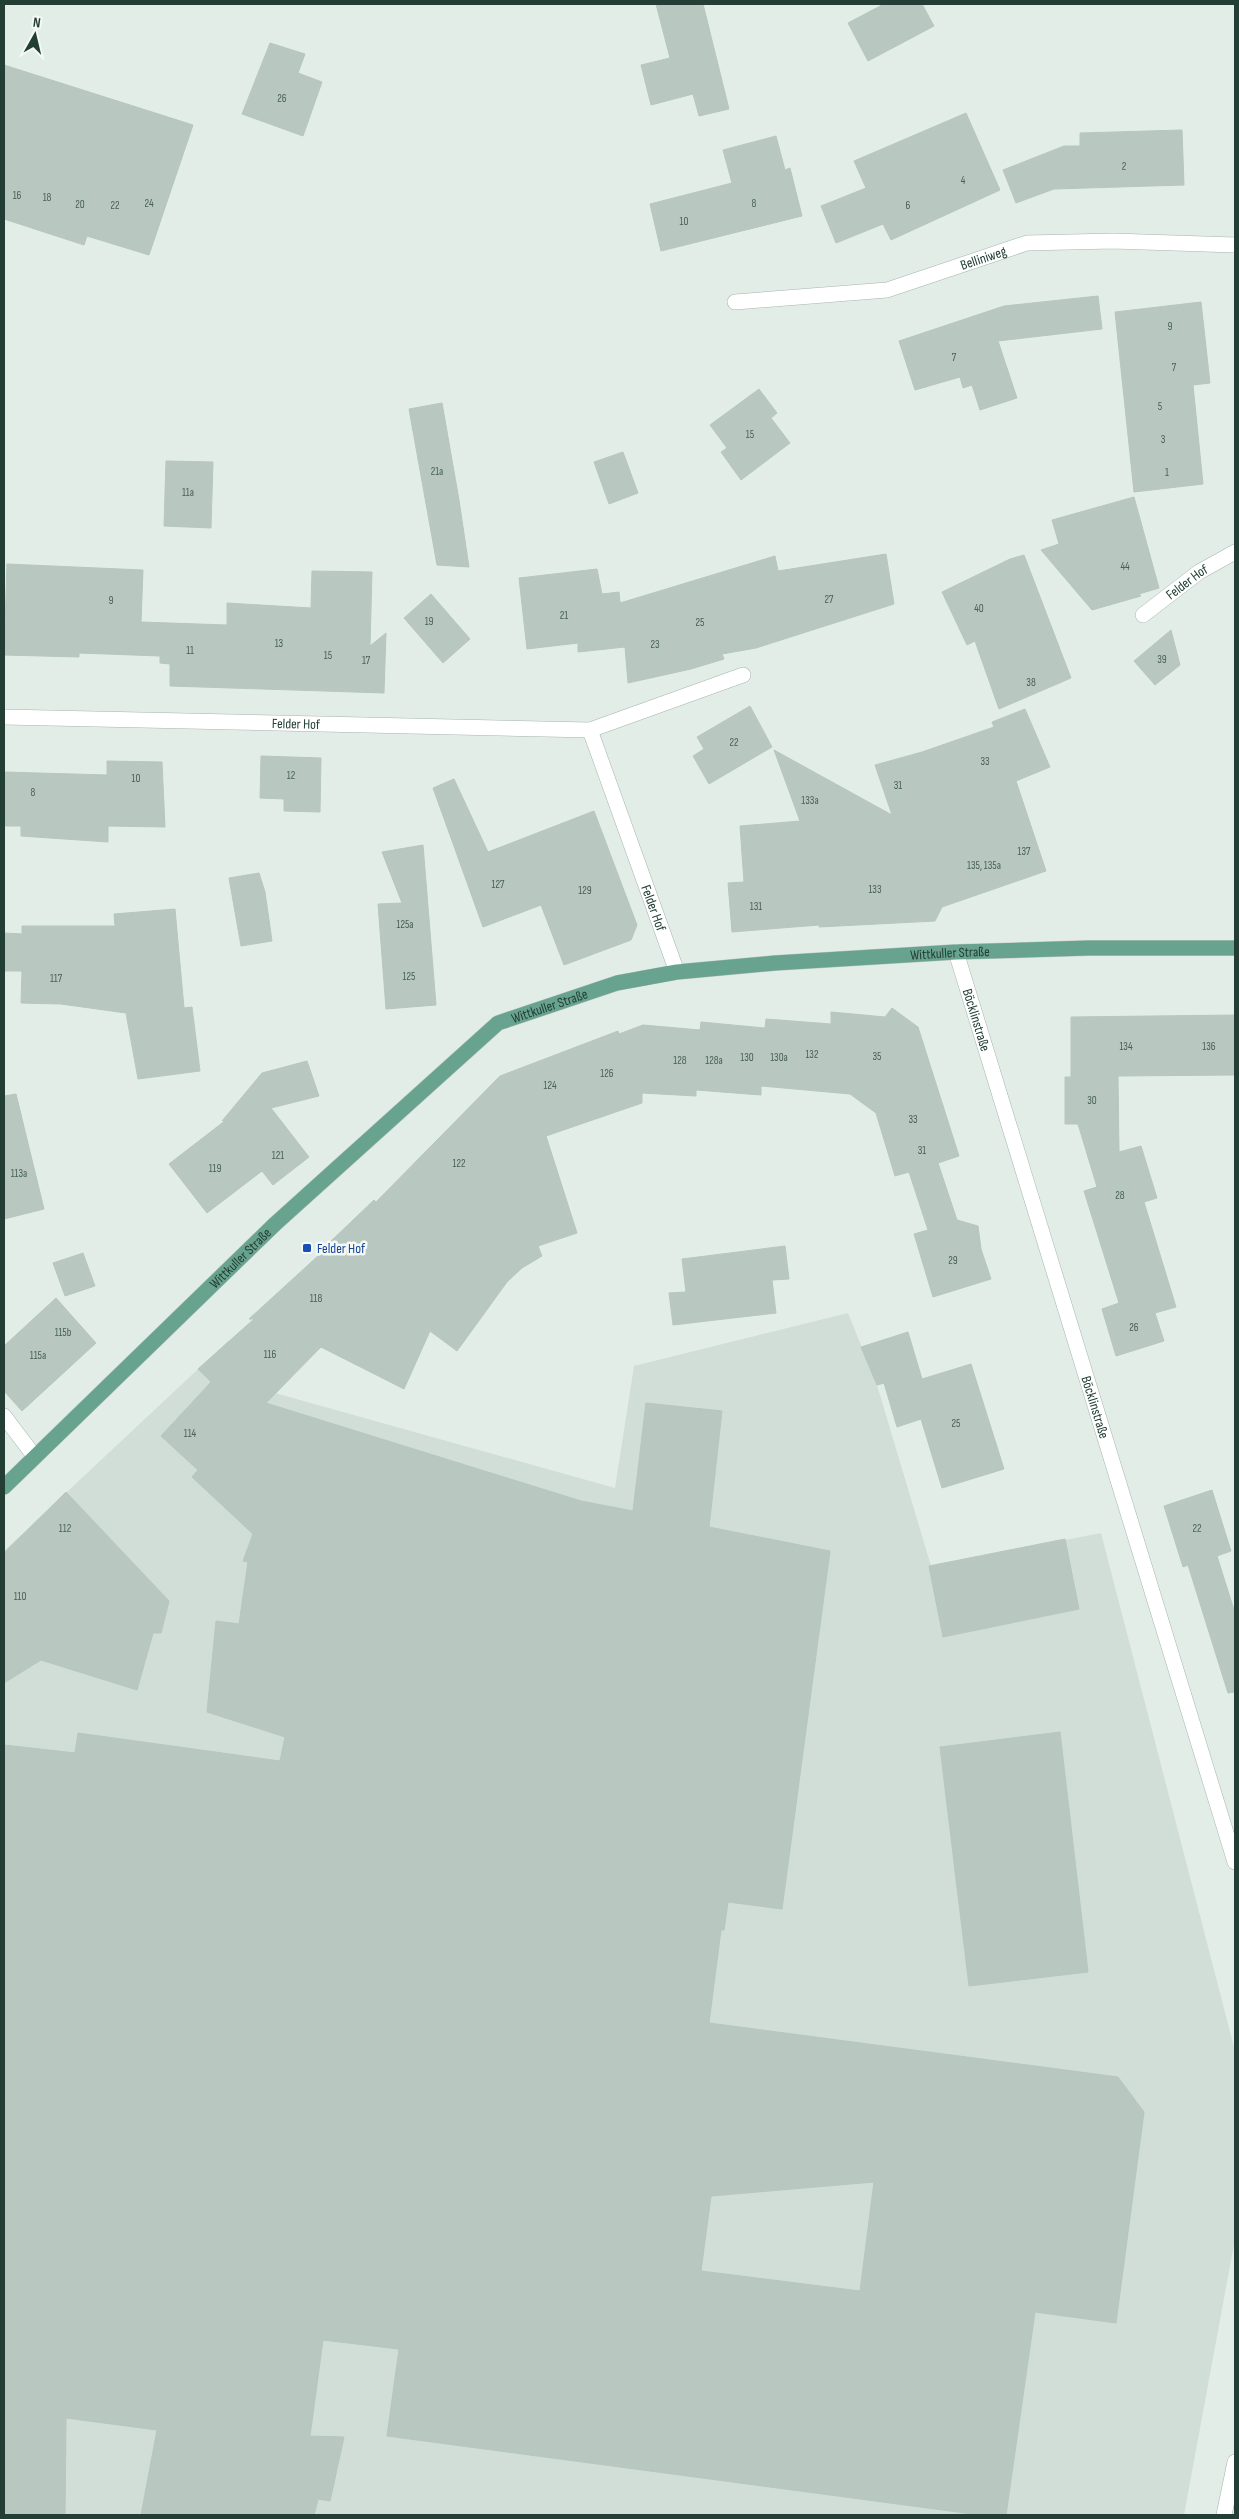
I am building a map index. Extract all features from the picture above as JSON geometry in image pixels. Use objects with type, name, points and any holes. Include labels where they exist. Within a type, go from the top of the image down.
[{"type":"main road","name":"Wittkuller Straße","points":[[4,1487],[275,1224],[498,1023],[617,983],[677,972],[775,963],[956,952],[1089,948],[1235,948]]},
{"type":"street","name":"Belliniweg","points":[[735,302],[887,290],[1027,243],[1113,241],[1235,245]]},
{"type":"street","name":"Felder Hof","points":[[1142,616],[1199,572],[1235,552]]},
{"type":"street","name":"Felder Hof","points":[[4,717],[590,730],[743,675]]},
{"type":"street","name":"Felder Hof","points":[[590,730],[677,972]]},
{"type":"street","name":"Böcklinstraße","points":[[956,952],[1235,1862]]},
{"type":"street","points":[[4,1416],[35,1457]]},
{"type":"street","points":[[1224,2515],[1235,2462]]},
{"type":"shaded area","points":[[848,1313],[877,1385],[931,1566],[1101,1533],[1235,2051],[1235,2239],[1184,2515],[4,2515],[4,1551],[228,1341],[275,1393],[615,1488],[634,1366]]},
{"type":"building","points":[[656,4],[703,4],[729,109],[699,116],[693,94],[651,105],[641,65],[670,58]]},
{"type":"building","points":[[884,4],[922,4],[934,26],[868,61],[848,23]]},
{"type":"building","points":[[270,43],[305,54],[298,73],[322,82],[303,136],[242,114]]},
{"type":"building","points":[[4,65],[193,125],[149,255],[87,236],[84,245],[4,219]]},
{"type":"building","points":[[966,113],[1000,190],[891,240],[883,224],[836,243],[821,206],[866,188],[854,161]]},
{"type":"building","points":[[1182,130],[1184,185],[1054,189],[1016,203],[1003,170],[1064,146],[1080,146],[1080,133]]},
{"type":"building","points":[[776,136],[785,170],[790,168],[802,216],[661,251],[650,204],[732,183],[723,150]]},
{"type":"building","points":[[1098,296],[1102,329],[998,341],[1017,398],[980,410],[972,385],[963,388],[960,377],[915,390],[899,341],[1004,306]]},
{"type":"building","points":[[1201,302],[1210,383],[1193,385],[1203,484],[1134,492],[1115,312]]},
{"type":"building","points":[[759,389],[777,413],[771,418],[790,443],[741,480],[721,452],[727,448],[710,425]]},
{"type":"building","points":[[442,403],[469,567],[437,565],[409,409]]},
{"type":"building","points":[[623,452],[638,493],[609,504],[594,462]]},
{"type":"building","points":[[166,461],[213,462],[211,528],[164,526]]},
{"type":"building","points":[[1134,497],[1159,588],[1139,594],[1141,596],[1092,610],[1041,550],[1059,544],[1052,520]]},
{"type":"building","points":[[886,554],[894,604],[756,648],[722,654],[724,659],[691,669],[628,683],[625,647],[578,652],[578,643],[527,649],[519,578],[597,569],[602,594],[619,592],[620,603],[775,556],[778,571]]},
{"type":"building","points":[[1024,555],[1071,678],[999,709],[975,641],[967,645],[942,592],[1010,559]]},
{"type":"building","points":[[7,564],[143,570],[141,622],[227,625],[227,603],[311,608],[312,571],[372,572],[370,646],[386,633],[384,693],[170,686],[170,664],[160,663],[160,656],[79,653],[79,657],[4,655]]},
{"type":"building","points":[[431,594],[470,639],[443,663],[404,618]]},
{"type":"building","points":[[1171,630],[1180,665],[1155,685],[1134,661]]},
{"type":"building","points":[[750,706],[772,747],[709,784],[693,756],[704,749],[697,737]]},
{"type":"building","points":[[1025,709],[1050,767],[1016,781],[1046,871],[942,907],[935,921],[819,927],[819,925],[732,932],[728,883],[744,882],[740,826],[800,821],[774,750],[892,815],[875,765],[922,752],[994,727],[992,722]]},
{"type":"building","points":[[261,756],[321,758],[320,812],[284,811],[284,799],[260,798]]},
{"type":"building","points":[[107,761],[162,762],[165,827],[108,826],[108,842],[21,836],[21,826],[4,826],[4,772],[107,775]]},
{"type":"building","points":[[454,779],[488,852],[594,811],[637,925],[631,940],[564,965],[541,905],[483,927],[433,788]]},
{"type":"building","points":[[423,845],[436,1005],[386,1009],[378,904],[402,903],[382,852]]},
{"type":"building","points":[[259,873],[265,892],[272,941],[241,946],[229,878]]},
{"type":"building","points":[[175,909],[184,1008],[192,1007],[200,1071],[138,1079],[126,1013],[61,1004],[21,1003],[22,971],[4,971],[4,933],[22,934],[22,926],[115,926],[114,914]]},
{"type":"building","points":[[892,1008],[918,1027],[959,1156],[938,1163],[957,1220],[978,1226],[981,1249],[991,1279],[933,1297],[914,1234],[928,1230],[909,1172],[895,1176],[876,1113],[850,1094],[761,1086],[761,1095],[696,1090],[696,1096],[642,1093],[642,1103],[546,1136],[577,1233],[538,1246],[542,1256],[522,1268],[507,1282],[457,1351],[430,1331],[404,1389],[321,1347],[266,1403],[581,1501],[633,1511],[646,1403],[722,1411],[709,1527],[830,1551],[782,1909],[728,1902],[724,1930],[721,1930],[709,2023],[1118,2077],[1144,2112],[1116,2323],[1035,2312],[1006,2515],[980,2515],[387,2436],[399,2349],[323,2340],[310,2436],[344,2437],[330,2501],[318,2499],[314,2515],[141,2515],[157,2430],[66,2418],[65,2515],[4,2515],[4,1745],[75,1753],[78,1733],[280,1761],[285,1737],[207,1712],[216,1621],[239,1624],[248,1562],[243,1561],[253,1534],[192,1477],[198,1470],[161,1436],[211,1382],[198,1369],[254,1319],[249,1319],[331,1244],[330,1242],[374,1200],[376,1202],[500,1076],[618,1031],[619,1034],[643,1025],[700,1030],[701,1022],[765,1028],[766,1019],[831,1024],[831,1012],[885,1017]],"holes":[[[874,2182],[860,2291],[701,2271],[711,2196]]]},
{"type":"building","points":[[1235,1015],[1235,1075],[1118,1076],[1119,1152],[1141,1146],[1157,1198],[1144,1202],[1176,1307],[1155,1313],[1164,1341],[1116,1356],[1102,1309],[1119,1303],[1084,1191],[1097,1187],[1078,1124],[1065,1124],[1065,1077],[1071,1077],[1071,1017]]},
{"type":"building","points":[[307,1061],[319,1096],[271,1108],[309,1157],[273,1185],[262,1171],[207,1213],[169,1164],[226,1120],[222,1121],[262,1073]]},
{"type":"building","points":[[16,1094],[44,1209],[4,1219],[4,1096]]},
{"type":"building","points":[[785,1246],[789,1279],[772,1280],[776,1313],[673,1325],[669,1293],[686,1292],[682,1259]]},
{"type":"building","points":[[83,1253],[95,1286],[65,1296],[53,1263]]},
{"type":"building","points":[[56,1298],[96,1343],[22,1411],[4,1391],[4,1346]]},
{"type":"building","points":[[908,1332],[922,1379],[971,1364],[1004,1469],[942,1488],[921,1419],[897,1427],[884,1383],[877,1385],[861,1347]]},
{"type":"building","points":[[1212,1490],[1231,1551],[1217,1556],[1235,1613],[1235,1692],[1228,1693],[1188,1565],[1183,1567],[1164,1506]]},
{"type":"building","points":[[66,1492],[169,1601],[161,1633],[153,1633],[137,1690],[41,1660],[4,1683],[4,1553]]},
{"type":"building","points":[[1065,1539],[1079,1609],[943,1637],[929,1566]]},
{"type":"building","points":[[1060,1732],[1088,1972],[969,1986],[940,1747]]},
{"type":"place","name":"Felder Hof","points":[[307,1248]]}]
